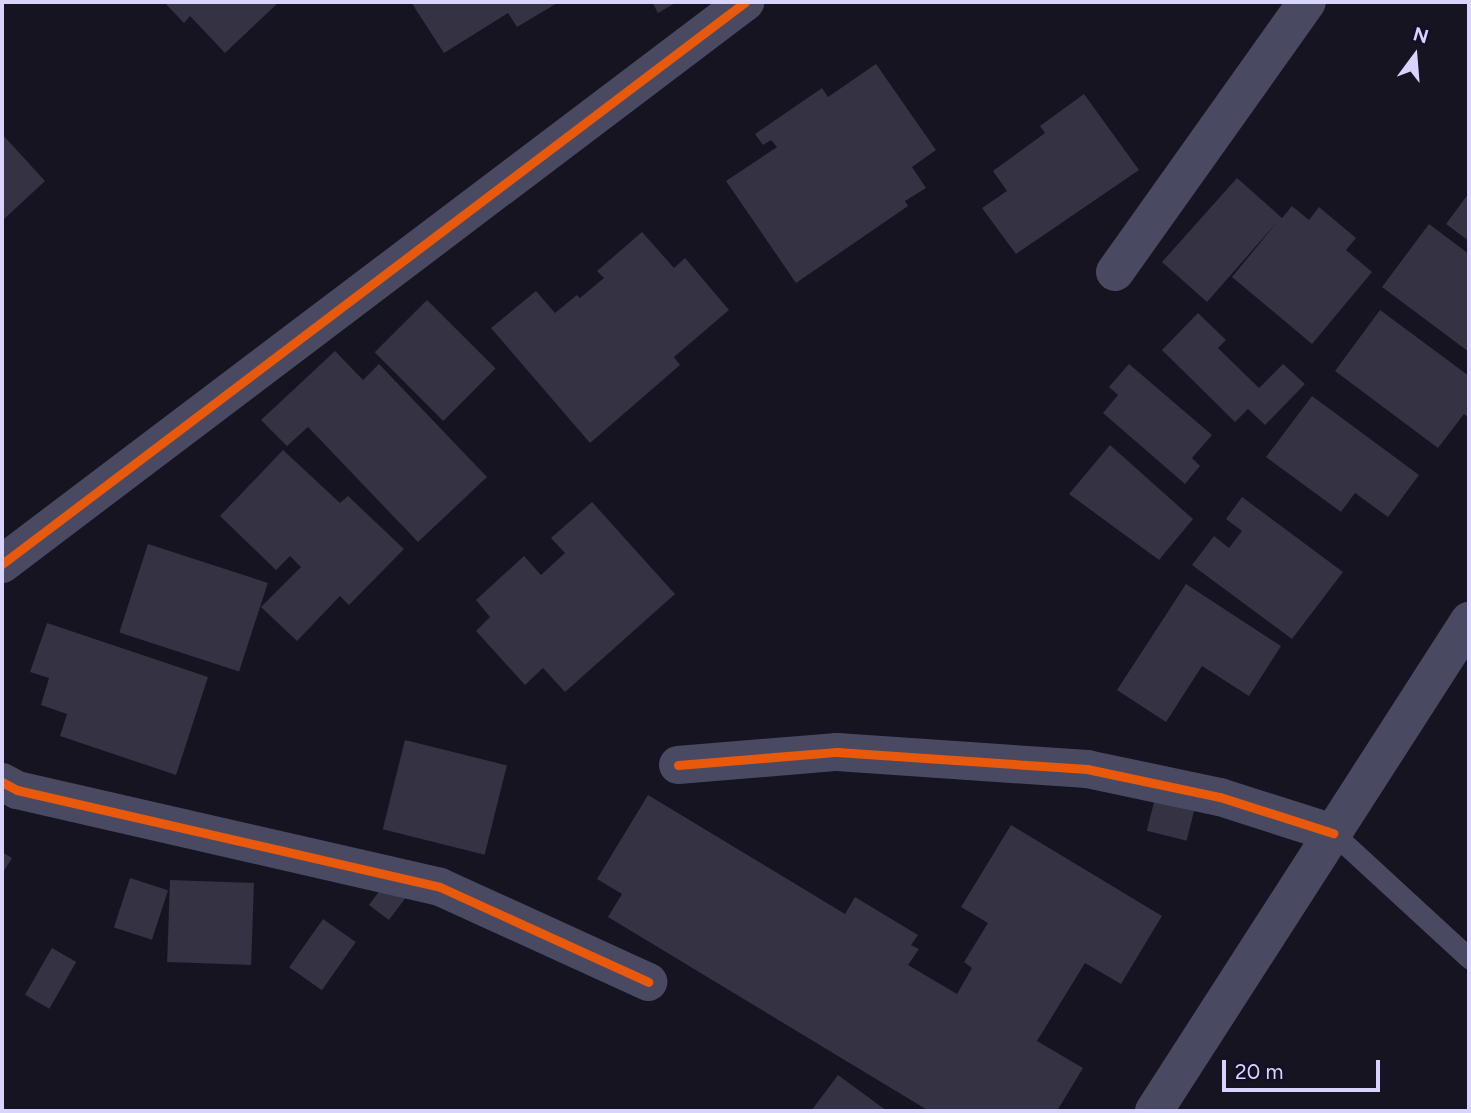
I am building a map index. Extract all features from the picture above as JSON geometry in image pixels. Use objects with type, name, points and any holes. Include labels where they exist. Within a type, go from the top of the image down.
[{"type":"street","points":[[2,564],[745,2]]},
{"type":"street","points":[[1115,272],[1307,2]]},
{"type":"street","points":[[1154,1111],[1469,621]]},
{"type":"street","points":[[678,765],[837,752],[1087,769],[1220,797],[1333,833]]},
{"type":"street","points":[[2,782],[17,790],[440,887],[648,982]]},
{"type":"lane","points":[[1333,833],[1469,958]]},
{"type":"building","points":[[164,2],[279,2],[225,53],[190,16],[184,23]]},
{"type":"building","points":[[411,2],[559,2],[517,27],[508,13],[444,53]]},
{"type":"building","points":[[652,2],[677,2],[658,13]]},
{"type":"building","points":[[876,64],[936,150],[912,167],[926,188],[905,201],[908,206],[796,283],[726,181],[777,147],[771,140],[763,145],[755,134],[822,88],[828,97]]},
{"type":"building","points":[[1084,94],[1139,170],[1016,254],[982,208],[1007,191],[993,171],[1045,133],[1040,126]]},
{"type":"building","points":[[2,134],[45,181],[2,221]]},
{"type":"building","points":[[1237,178],[1282,218],[1292,206],[1309,220],[1319,207],[1356,238],[1346,250],[1372,272],[1312,344],[1232,277],[1278,221],[1207,302],[1162,262]]},
{"type":"building","points":[[1469,193],[1469,241],[1446,224]]},
{"type":"building","points":[[1429,224],[1469,254],[1469,352],[1382,287]]},
{"type":"building","points":[[642,232],[674,268],[685,258],[729,310],[674,357],[680,365],[590,443],[491,328],[536,291],[555,313],[577,295],[580,298],[604,278],[597,271]]},
{"type":"building","points":[[427,300],[496,369],[443,421],[375,352]]},
{"type":"building","points":[[1380,310],[1469,376],[1469,418],[1464,414],[1438,448],[1335,371]]},
{"type":"building","points":[[1198,313],[1226,340],[1218,348],[1259,388],[1283,364],[1305,384],[1265,425],[1248,409],[1235,422],[1162,350]]},
{"type":"building","points":[[335,351],[363,380],[379,364],[487,477],[418,542],[308,427],[287,446],[261,420]]},
{"type":"building","points":[[1129,364],[1212,435],[1192,458],[1200,466],[1185,484],[1103,413],[1118,395],[1109,387]]},
{"type":"building","points":[[1312,396],[1419,475],[1388,517],[1355,493],[1341,512],[1266,457]]},
{"type":"building","points":[[1110,445],[1193,519],[1159,560],[1069,494]]},
{"type":"building","points":[[283,450],[340,503],[348,496],[404,549],[349,605],[340,596],[297,641],[261,607],[301,567],[290,556],[276,570],[220,516]]},
{"type":"building","points":[[1242,497],[1343,572],[1292,639],[1192,565],[1214,536],[1229,548],[1242,531],[1226,519]]},
{"type":"building","points":[[592,502],[675,594],[565,692],[543,668],[525,685],[476,631],[490,617],[476,600],[524,556],[541,575],[565,553],[551,538]]},
{"type":"building","points":[[148,544],[268,583],[239,671],[119,632]]},
{"type":"building","points":[[1186,584],[1281,646],[1249,696],[1202,666],[1166,722],[1117,690]]},
{"type":"building","points":[[47,623],[208,677],[176,775],[60,736],[67,714],[41,705],[49,678],[30,672]]},
{"type":"building","points":[[405,740],[507,765],[485,855],[383,829]]},
{"type":"building","points":[[1157,790],[1197,800],[1187,841],[1147,831]]},
{"type":"building","points":[[648,795],[845,914],[855,897],[918,935],[911,945],[919,949],[908,965],[957,994],[972,968],[964,962],[988,923],[961,907],[1011,825],[1162,916],[1121,984],[1085,963],[1037,1041],[1083,1068],[1057,1111],[929,1111],[608,917],[622,894],[597,879]]},
{"type":"building","points":[[2,852],[12,858],[2,874]]},
{"type":"building","points":[[130,878],[168,890],[152,940],[114,927]]},
{"type":"building","points":[[170,880],[254,883],[251,965],[167,962]]},
{"type":"building","points":[[387,881],[407,896],[389,920],[369,905]]},
{"type":"building","points":[[323,919],[356,942],[322,990],[289,967]]},
{"type":"building","points":[[52,948],[76,962],[49,1009],[25,995]]},
{"type":"building","points":[[838,1075],[887,1111],[811,1111]]},
{"type":"cycle path","points":[[2,564],[745,2]]},
{"type":"cycle path","points":[[678,765],[837,752],[1087,769],[1220,797],[1333,833]]},
{"type":"cycle path","points":[[2,782],[17,790],[440,887],[648,982]]}]
